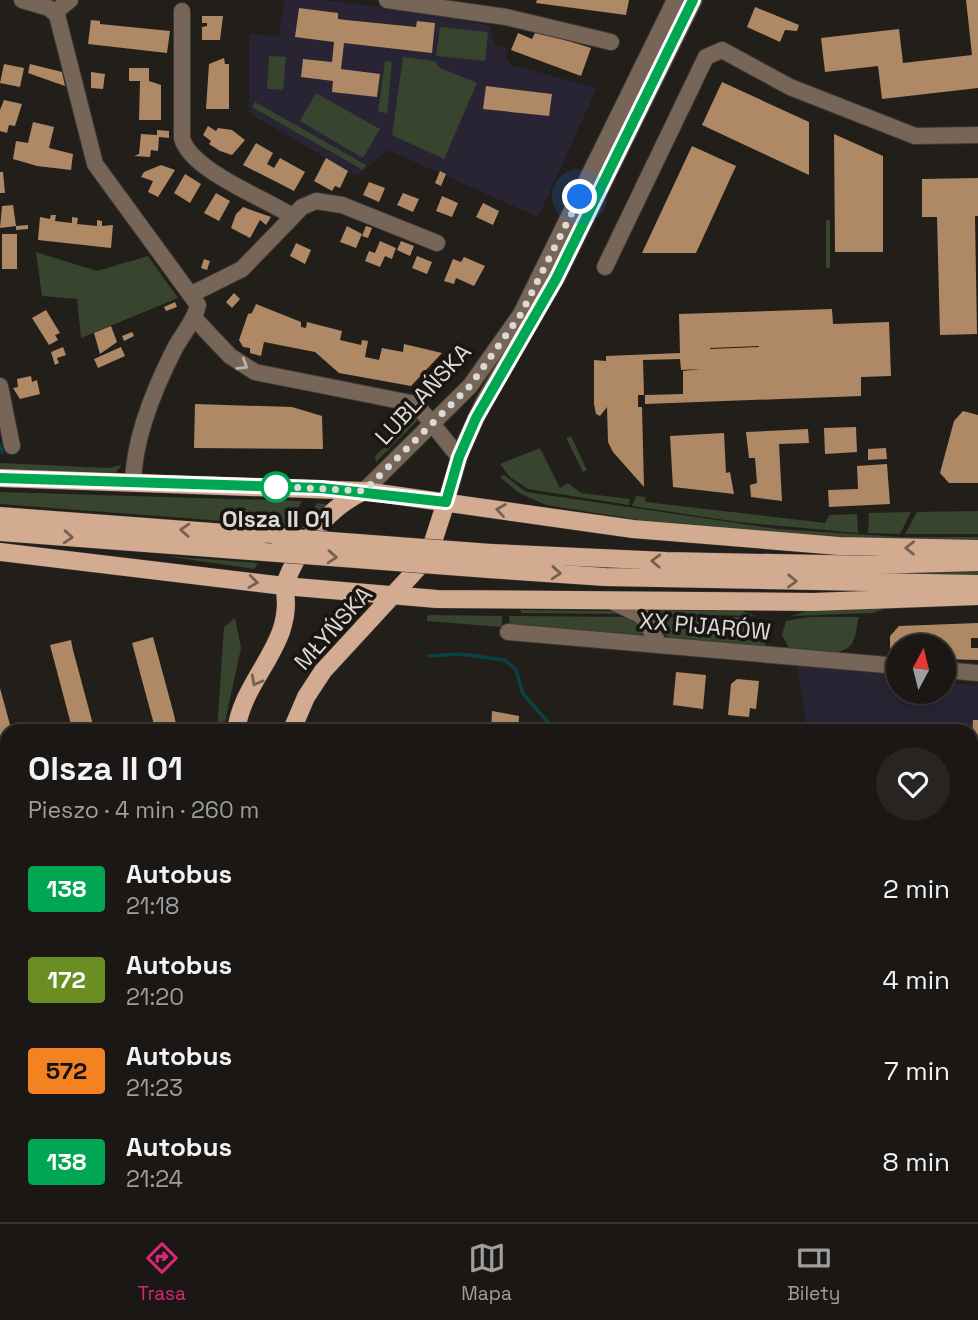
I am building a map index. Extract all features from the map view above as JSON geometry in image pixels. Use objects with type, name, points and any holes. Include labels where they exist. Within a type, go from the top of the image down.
[{"type":"main road","points":[[0,478],[364,491],[633,529],[747,540],[852,547],[978,549]]},
{"type":"main road","points":[[285,586],[299,550],[316,529],[340,505],[364,491]]},
{"type":"main road","name":"MŁYŃSKA","points":[[294,724],[306,697],[323,671],[395,596],[428,557],[446,502]]},
{"type":"main road","points":[[0,516],[278,537],[605,577],[978,584]]},
{"type":"main road","points":[[0,532],[264,552],[490,561],[833,564],[978,562]]},
{"type":"main road","points":[[0,552],[285,586],[395,596],[813,602],[978,596]]},
{"type":"main road","name":"MŁYŃSKA","points":[[238,724],[241,708],[281,636],[288,609],[285,586]]},
{"type":"street","points":[[22,0],[55,12],[63,29],[95,164],[198,304],[194,318],[172,355],[145,424],[134,455],[133,483]]},
{"type":"street","points":[[55,12],[70,0]]},
{"type":"street","points":[[387,0],[506,17],[611,42]]},
{"type":"street","name":"LUBLAŃSKA","points":[[364,491],[470,386],[521,314],[676,0]]},
{"type":"street","name":"LUBLAŃSKA","points":[[446,502],[459,457],[484,401],[556,279],[694,0]]},
{"type":"street","points":[[183,11],[182,138],[186,149],[199,162],[292,216]]},
{"type":"street","points":[[606,267],[706,57],[722,50],[790,87],[915,136],[978,135]]},
{"type":"street","points":[[192,295],[242,270],[292,216],[310,202],[333,202],[437,243]]},
{"type":"street","points":[[194,318],[230,356],[255,372],[416,404],[430,425],[459,457]]},
{"type":"street","points":[[0,386],[12,446]]},
{"type":"street","points":[[595,600],[623,605],[639,613],[659,644]]},
{"type":"street","name":"XX PIJARÓW","points":[[508,632],[886,665]]},
{"type":"street","points":[[956,671],[978,673]]},
{"type":"shaded area","points":[[284,0],[323,0],[426,13],[490,26],[495,45],[507,47],[506,59],[511,65],[597,88],[538,217],[388,150],[357,176],[249,113],[249,34],[279,36]]},
{"type":"shaded area","points":[[797,666],[886,674],[886,704],[956,704],[956,683],[974,686],[978,683],[978,724],[806,724]]},
{"type":"green space","points":[[440,27],[488,32],[485,61],[436,56]]},
{"type":"green space","points":[[269,56],[286,57],[283,90],[267,89]]},
{"type":"green space","points":[[403,57],[435,61],[440,68],[477,83],[444,159],[392,135]]},
{"type":"green space","points":[[385,61],[392,62],[387,113],[378,112]]},
{"type":"green space","points":[[316,93],[380,129],[363,158],[300,121]]},
{"type":"green space","points":[[255,102],[366,165],[363,170],[252,107]]},
{"type":"green space","points":[[826,220],[830,220],[830,268],[826,268]]},
{"type":"green space","points":[[36,252],[97,271],[148,256],[178,298],[81,338],[77,299],[42,296]]},
{"type":"green space","points":[[419,415],[417,421],[376,462],[375,456]]},
{"type":"green space","points":[[571,436],[587,470],[583,472],[566,438]]},
{"type":"green space","points":[[540,448],[560,488],[568,483],[581,493],[630,499],[629,505],[528,489],[510,477],[500,464]]},
{"type":"green space","points":[[0,463],[108,468],[122,465],[116,472],[109,474],[0,470]]},
{"type":"green space","points":[[504,475],[526,492],[778,529],[901,537],[978,537],[978,541],[858,540],[670,525],[546,505],[519,493],[500,477]]},
{"type":"green space","points":[[0,492],[302,501],[288,526],[0,504]]},
{"type":"green space","points":[[636,496],[645,497],[646,502],[825,523],[829,515],[857,514],[858,533],[738,522],[632,506]]},
{"type":"green space","points":[[317,503],[329,505],[310,528],[302,528]]},
{"type":"green space","points":[[978,511],[978,534],[905,534],[917,512]]},
{"type":"green space","points":[[911,512],[900,534],[868,533],[869,513]]},
{"type":"green space","points":[[165,556],[258,563],[254,569]]},
{"type":"green space","points":[[978,568],[978,577],[728,569]]},
{"type":"green space","points":[[978,605],[884,609],[873,613],[792,616],[809,610]]},
{"type":"green space","points":[[520,610],[612,611],[623,614],[522,613]]},
{"type":"green space","points":[[645,610],[742,611],[755,616],[648,614]]},
{"type":"green space","points":[[427,616],[502,616],[502,627],[427,621]]},
{"type":"green space","points":[[509,616],[633,617],[644,633],[638,636],[510,628]]},
{"type":"green space","points":[[651,617],[742,617],[761,621],[766,641],[764,647],[671,638],[663,634]]},
{"type":"green space","points":[[809,617],[859,617],[853,642],[846,649],[830,653],[812,653],[789,648],[782,635],[786,621]]},
{"type":"green space","points":[[235,618],[241,648],[225,724],[217,724],[224,627]]},
{"type":"building","points":[[537,0],[629,0],[626,15],[536,3]]},
{"type":"building","points":[[966,0],[978,0],[978,88],[882,99],[878,66],[825,72],[821,38],[899,29],[903,63],[972,55]]},
{"type":"building","points":[[755,7],[799,25],[797,31],[785,30],[780,42],[747,27]]},
{"type":"building","points":[[299,8],[338,13],[338,19],[346,20],[416,27],[417,21],[435,23],[432,53],[344,43],[341,69],[380,74],[377,97],[332,92],[333,81],[301,77],[303,59],[332,62],[334,42],[295,37]]},
{"type":"building","points":[[202,16],[223,16],[220,40],[202,40],[202,27],[207,26],[207,23],[202,23]]},
{"type":"building","points":[[91,20],[100,21],[100,24],[170,31],[167,53],[88,44]]},
{"type":"building","points":[[536,31],[591,48],[581,76],[511,50],[518,33],[532,39]]},
{"type":"building","points":[[224,58],[225,64],[229,64],[229,109],[206,109],[209,64]]},
{"type":"building","points":[[4,64],[24,68],[20,87],[0,83]]},
{"type":"building","points":[[30,64],[62,72],[65,86],[28,73]]},
{"type":"building","points":[[129,68],[149,68],[149,81],[161,85],[161,120],[139,120],[140,81],[129,81]]},
{"type":"building","points":[[91,72],[105,74],[103,89],[91,88]]},
{"type":"building","points":[[722,82],[809,122],[809,175],[702,125]]},
{"type":"building","points":[[486,86],[552,94],[549,116],[483,109]]},
{"type":"building","points":[[4,100],[22,104],[15,126],[9,125],[7,133],[0,131],[0,110]]},
{"type":"building","points":[[33,122],[54,127],[49,148],[73,154],[71,170],[37,166],[13,159],[16,141],[28,143]]},
{"type":"building","points":[[208,126],[216,131],[218,128],[232,130],[245,140],[232,155],[220,151],[209,144],[211,141],[203,135]]},
{"type":"building","points":[[157,130],[169,131],[169,138],[159,137],[158,151],[151,150],[150,157],[134,156],[139,154],[141,134],[157,135]]},
{"type":"building","points":[[834,134],[883,156],[883,252],[835,252]]},
{"type":"building","points":[[256,143],[273,153],[267,164],[274,168],[280,158],[305,172],[294,191],[243,165]]},
{"type":"building","points":[[692,146],[736,166],[696,253],[642,253]]},
{"type":"building","points":[[326,158],[348,171],[340,188],[335,186],[332,191],[314,181]]},
{"type":"building","points":[[161,165],[175,170],[158,197],[148,192],[153,181],[141,177],[144,172]]},
{"type":"building","points":[[440,171],[446,174],[441,186],[435,183]]},
{"type":"building","points":[[0,172],[3,172],[5,193],[0,193]]},
{"type":"building","points":[[185,174],[201,184],[190,203],[174,193]]},
{"type":"building","points":[[978,178],[978,216],[975,216],[977,334],[940,335],[937,217],[922,217],[922,179]]},
{"type":"building","points":[[369,182],[385,188],[379,202],[363,195]]},
{"type":"building","points":[[216,193],[230,201],[219,221],[204,213]]},
{"type":"building","points":[[403,193],[419,199],[413,212],[397,205]]},
{"type":"building","points":[[442,196],[458,203],[452,217],[436,211]]},
{"type":"building","points":[[483,203],[499,211],[493,225],[476,217]]},
{"type":"building","points":[[13,205],[16,226],[0,228],[2,206]]},
{"type":"building","points":[[243,207],[271,217],[266,225],[260,220],[250,238],[231,228],[236,214]]},
{"type":"building","points":[[51,215],[56,215],[55,221],[72,223],[72,217],[78,218],[77,224],[97,226],[97,220],[102,221],[102,226],[113,225],[111,248],[38,240],[40,217],[50,219]]},
{"type":"building","points":[[28,225],[28,229],[16,230],[16,226]]},
{"type":"building","points":[[347,226],[362,234],[356,248],[340,242]]},
{"type":"building","points":[[366,226],[372,228],[368,238],[362,236]]},
{"type":"building","points":[[2,234],[17,234],[17,269],[2,269]]},
{"type":"building","points":[[380,241],[396,248],[392,259],[385,256],[380,267],[365,261],[369,251],[375,253]]},
{"type":"building","points":[[401,241],[414,246],[410,256],[397,250]]},
{"type":"building","points":[[296,243],[311,250],[305,264],[290,256]]},
{"type":"building","points":[[417,256],[432,262],[427,274],[412,268]]},
{"type":"building","points":[[464,257],[485,266],[474,286],[456,278],[454,284],[444,281],[453,259],[461,262]]},
{"type":"building","points":[[204,259],[210,261],[207,270],[201,268]]},
{"type":"building","points":[[234,293],[240,299],[232,308],[226,302]]},
{"type":"building","points":[[175,302],[177,307],[166,311],[164,307]]},
{"type":"building","points":[[256,304],[301,322],[301,327],[306,328],[307,322],[342,331],[340,340],[361,345],[362,340],[368,341],[365,357],[379,360],[382,348],[403,352],[404,344],[442,353],[411,386],[339,373],[315,352],[264,342],[261,356],[250,353],[250,348],[243,347],[239,340],[248,314],[252,313]]},
{"type":"building","points":[[832,309],[833,324],[889,322],[891,376],[861,377],[861,396],[645,404],[645,395],[683,394],[683,371],[700,369],[681,370],[680,359],[643,360],[644,395],[638,395],[638,407],[642,407],[644,487],[613,452],[608,442],[607,407],[600,416],[596,414],[594,360],[606,361],[606,356],[680,353],[679,314]],"holes":[[[759,346],[759,347],[710,349]]]},
{"type":"building","points":[[46,310],[60,333],[55,335],[58,340],[49,345],[32,318]]},
{"type":"building","points":[[111,326],[117,342],[100,354],[94,333]]},
{"type":"building","points":[[132,332],[134,336],[124,341],[122,336]]},
{"type":"building","points":[[63,347],[66,355],[57,358],[59,363],[55,365],[51,352]]},
{"type":"building","points":[[121,347],[125,356],[98,368],[94,359]]},
{"type":"building","points":[[31,376],[32,382],[37,380],[40,394],[20,399],[13,388],[18,387],[17,379]]},
{"type":"building","points":[[195,404],[292,407],[322,416],[323,449],[194,448]]},
{"type":"building","points":[[963,411],[978,415],[978,483],[949,483],[940,473],[954,421]]},
{"type":"building","points":[[856,427],[857,452],[825,454],[824,428]]},
{"type":"building","points":[[808,429],[809,443],[779,444],[782,501],[751,497],[750,485],[757,483],[755,458],[749,458],[746,432]]},
{"type":"building","points":[[724,433],[726,473],[730,472],[734,494],[673,487],[670,436]]},
{"type":"building","points":[[886,448],[887,459],[868,460],[868,449]]},
{"type":"building","points":[[887,464],[890,504],[829,507],[828,490],[858,489],[857,466]]},
{"type":"building","points":[[978,623],[978,638],[971,638],[971,648],[978,648],[978,660],[956,659],[956,634],[892,634],[899,626]]},
{"type":"building","points":[[153,637],[176,724],[154,724],[132,643]]},
{"type":"building","points":[[71,640],[93,724],[71,724],[50,645]]},
{"type":"building","points":[[676,672],[706,675],[703,709],[673,705]]},
{"type":"building","points":[[737,679],[759,681],[756,709],[750,708],[749,717],[728,715],[731,684]]},
{"type":"building","points":[[0,688],[10,724],[0,724]]},
{"type":"building","points":[[492,711],[519,716],[518,724],[491,724]]},
{"type":"waterway","points":[[0,445],[2,452]]},
{"type":"waterway","points":[[429,656],[460,654],[505,660],[516,670],[523,694],[550,724]]},
{"type":"bus line","name":"138","points":[[0,478],[321,488],[446,502],[467,435],[556,279],[693,0]]},
{"type":"place","name":"Olsza II 01","points":[[276,487]]},
{"type":"route","points":[[276,487],[268,486],[364,491],[470,386],[521,314],[580,197]]}]
